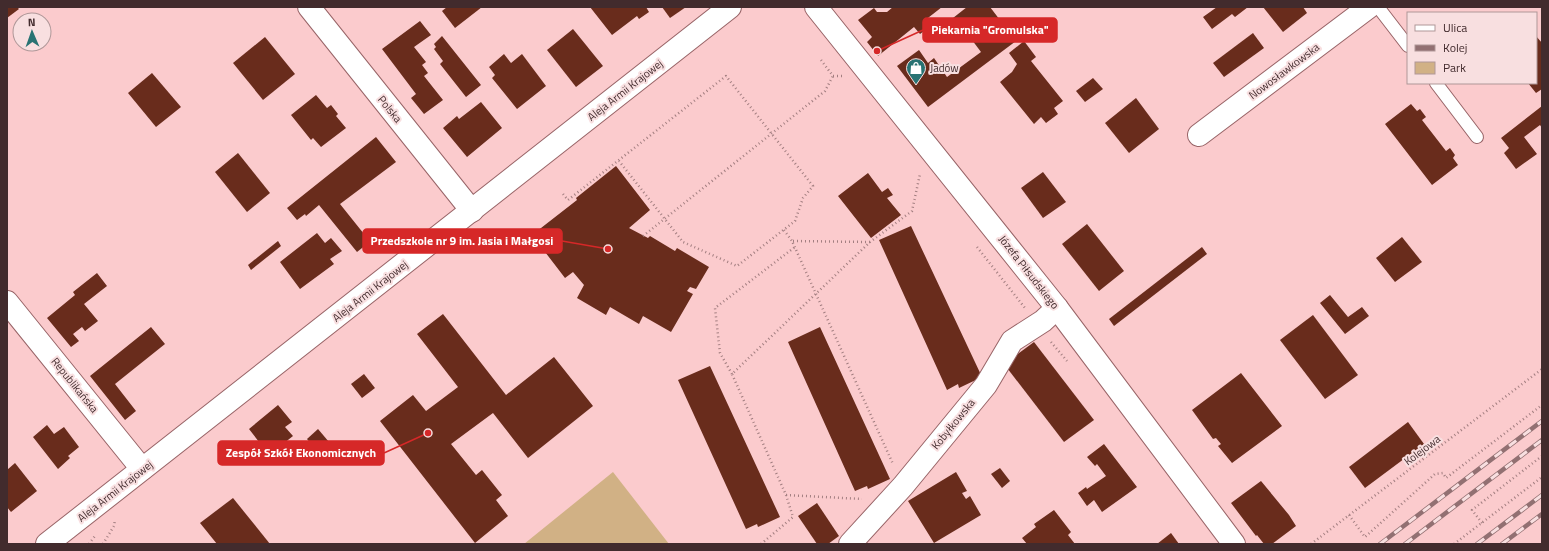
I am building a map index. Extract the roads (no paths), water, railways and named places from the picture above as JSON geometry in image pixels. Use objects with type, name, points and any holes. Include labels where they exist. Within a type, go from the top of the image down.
[{"type":"street","name":"Polska","points":[[309,7],[472,211]]},
{"type":"street","name":"Aleja Armii Krajowej","points":[[47,544],[730,7]]},
{"type":"street","name":"Józefa Piłsudskiego","points":[[816,7],[1057,308],[1234,544]]},
{"type":"street","name":"Nowosławkowska","points":[[1199,135],[1369,7]]},
{"type":"street","name":"Republikańska","points":[[7,302],[142,469]]},
{"type":"street","name":"Kobyłkowska","points":[[850,544],[897,493],[986,385],[1012,341],[1038,325],[1057,308]]},
{"type":"lane","points":[[1378,7],[1407,45]]},
{"type":"lane","points":[[1437,84],[1477,137]]},
{"type":"railway","points":[[1380,544],[1542,421]]},
{"type":"railway","points":[[1405,544],[1542,440]]},
{"type":"railway","points":[[1477,544],[1542,495]]},
{"type":"railway","points":[[1502,544],[1542,514]]},
{"type":"place","name":"Piekarnia \"Gromulska\"","points":[[877,51]]},
{"type":"place","name":"Jadów","points":[[916,85]]},
{"type":"place","name":"Przedszkole nr 9 im. Jasia i Małgosi","points":[[608,249]]},
{"type":"place","name":"Zespół Szkół Ekonomicznych","points":[[428,433]]}]
